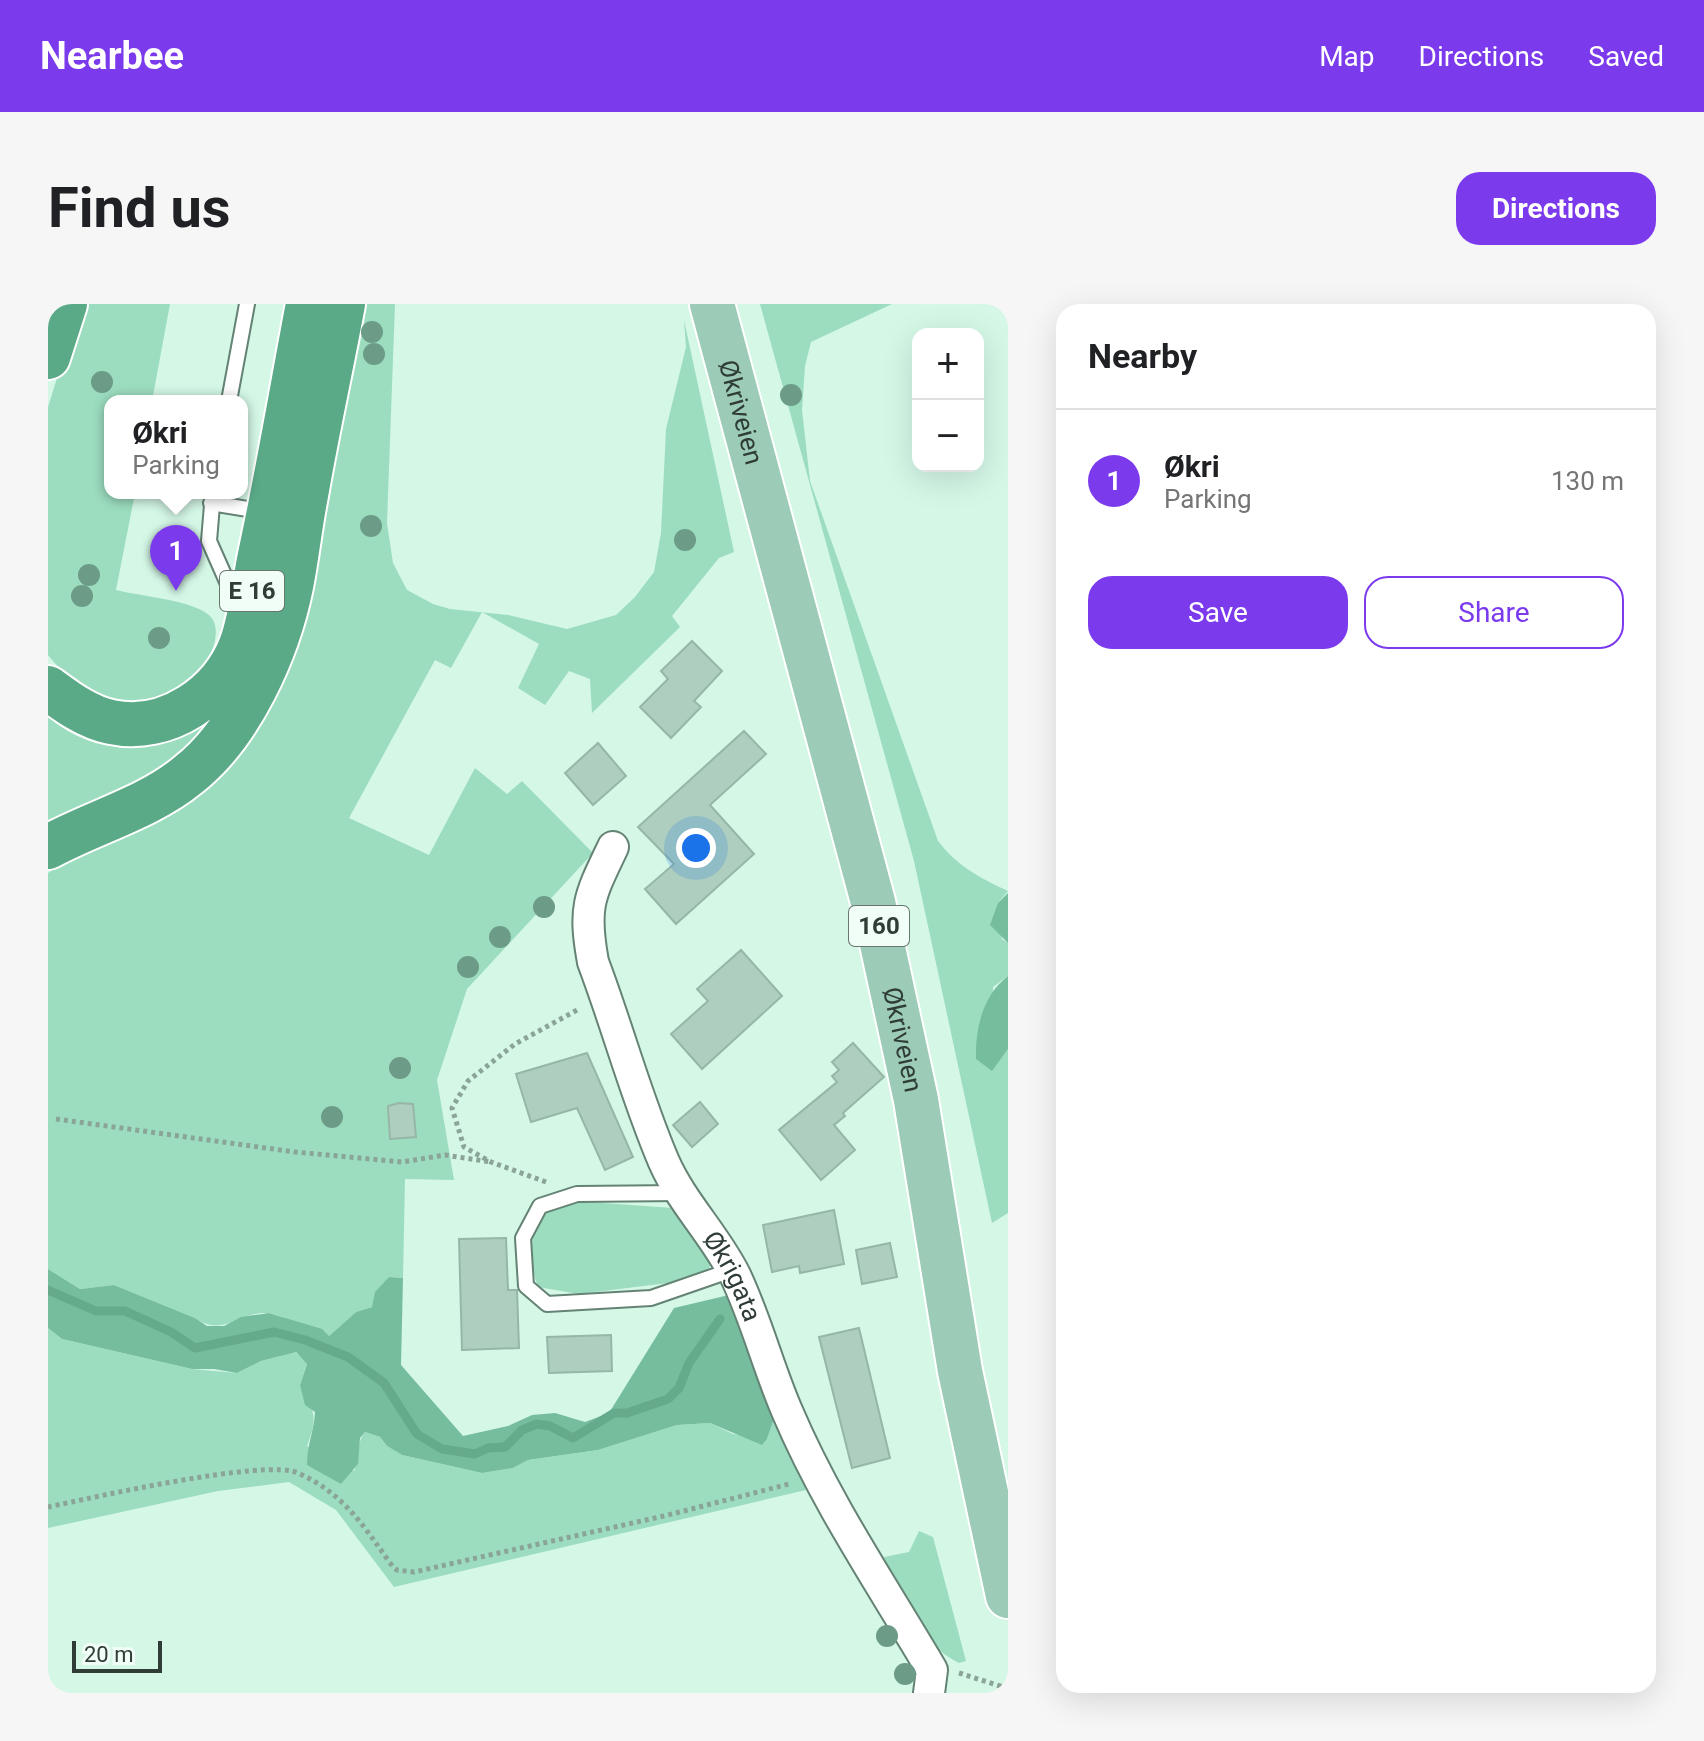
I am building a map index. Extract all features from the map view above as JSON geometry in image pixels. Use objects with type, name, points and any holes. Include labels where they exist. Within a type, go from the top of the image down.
[{"type":"highway","points":[[48,357],[65,304]]},
{"type":"highway","name":"E 16","points":[[48,847],[160,795],[190,774],[214,750],[251,699],[291,589],[287,504],[308,304]]},
{"type":"highway","name":"E 16","points":[[48,688],[85,713],[112,723],[137,725],[163,720],[191,708],[218,685],[241,645],[287,504],[343,304]]},
{"type":"main road","name":"Økriveien","points":[[712,304],[877,915],[916,1100],[960,1371],[1008,1596]]},
{"type":"street","name":"Økrigata","points":[[613,847],[589,896],[593,962],[652,1132],[665,1166],[732,1270],[786,1410],[816,1472],[931,1682]]},
{"type":"lane","points":[[230,395],[247,304]]},
{"type":"lane","points":[[212,499],[209,541],[232,593],[241,645]]},
{"type":"lane","points":[[224,499],[287,504]]},
{"type":"lane","points":[[681,1193],[577,1194],[540,1206],[523,1238],[526,1286],[547,1304],[651,1298],[732,1270]]},
{"type":"path","points":[[577,1194],[491,1162],[464,1147],[452,1108],[468,1081],[515,1044],[606,995]]},
{"type":"path","points":[[56,1119],[295,1152],[402,1162],[445,1155],[491,1162]]},
{"type":"path","points":[[48,1507],[171,1483],[288,1470],[342,1499],[393,1567],[414,1572],[668,1515],[789,1484],[816,1472]]},
{"type":"path","points":[[931,1682],[975,1677],[1000,1686],[1004,1693]]},
{"type":"green space","points":[[80,304],[170,304],[153,395],[104,395],[104,499],[134,499],[116,590],[192,606],[210,616],[215,624],[214,645],[204,667],[183,690],[164,699],[127,703],[109,699],[76,682],[48,655],[48,407]]},
{"type":"green space","points":[[358,304],[395,304],[387,523],[393,563],[407,590],[450,609],[482,612],[451,668],[435,660],[349,818],[429,855],[475,768],[507,794],[522,781],[593,853],[467,989],[437,1080],[454,1180],[405,1179],[403,1278],[389,1277],[372,1307],[356,1312],[329,1336],[268,1313],[257,1313],[223,1325],[205,1323],[114,1285],[80,1289],[48,1269],[48,873],[164,812],[208,785],[233,762],[266,712]]},
{"type":"green space","points":[[760,304],[892,304],[811,342],[805,366],[802,410],[810,481],[938,841],[953,858],[1008,891],[998,903],[1002,939],[1008,943],[1008,976],[993,987],[992,1070],[1008,1049],[1008,1213],[992,1223],[914,861]]},
{"type":"green space","points":[[684,320],[734,552],[719,558],[672,616],[680,627],[592,713],[590,679],[569,671],[545,705],[518,688],[539,644],[483,612],[567,629],[616,615],[654,572],[661,533],[666,429],[686,347]]},
{"type":"green space","points":[[215,712],[195,752],[48,833],[48,717],[85,739],[117,746],[148,739]]},
{"type":"green space","points":[[1008,893],[1008,943],[990,925],[998,903]]},
{"type":"green space","points":[[1008,976],[1008,1049],[992,1071],[976,1059],[977,1036],[987,1002]]},
{"type":"green space","points":[[575,1201],[673,1208],[713,1254],[709,1269],[668,1283],[579,1294],[538,1287],[532,1254],[534,1231],[546,1212]]},
{"type":"green space","points":[[48,1269],[80,1289],[114,1285],[195,1318],[207,1326],[224,1326],[241,1317],[269,1313],[322,1329],[329,1336],[356,1312],[372,1307],[375,1292],[389,1277],[403,1278],[401,1365],[463,1436],[508,1426],[532,1415],[555,1413],[585,1422],[609,1413],[674,1308],[729,1295],[777,1410],[762,1445],[710,1423],[677,1425],[598,1450],[528,1460],[513,1468],[482,1473],[402,1455],[387,1446],[380,1437],[365,1432],[360,1438],[358,1464],[341,1484],[307,1465],[315,1412],[305,1405],[300,1385],[307,1364],[296,1352],[261,1361],[237,1373],[192,1369],[62,1339],[48,1328]]},
{"type":"green space","points":[[48,1328],[62,1339],[192,1369],[237,1373],[261,1361],[295,1352],[307,1363],[300,1385],[314,1421],[307,1446],[354,1471],[365,1432],[380,1437],[387,1446],[402,1455],[482,1473],[513,1468],[528,1460],[598,1450],[677,1425],[710,1423],[733,1434],[767,1439],[777,1410],[806,1490],[394,1587],[336,1510],[289,1482],[218,1491],[48,1528]]},
{"type":"green space","points":[[919,1531],[933,1537],[966,1661],[959,1663],[945,1655],[922,1632],[903,1603],[889,1572],[884,1557],[909,1552]]},
{"type":"building","points":[[692,641],[722,671],[694,701],[701,707],[671,738],[640,707],[668,679],[661,671]]},
{"type":"building","points":[[744,731],[766,754],[710,805],[754,854],[676,924],[645,889],[674,864],[638,827]]},
{"type":"building","points":[[598,743],[626,776],[593,805],[565,773]]},
{"type":"building","points":[[741,950],[782,996],[702,1069],[671,1034],[708,1001],[697,989]]},
{"type":"building","points":[[853,1043],[884,1077],[843,1113],[845,1116],[834,1125],[855,1150],[821,1180],[779,1130],[837,1082],[832,1076],[839,1070],[832,1062]]},
{"type":"building","points":[[587,1053],[633,1157],[605,1170],[577,1108],[531,1122],[516,1074]]},
{"type":"building","points":[[700,1102],[718,1124],[692,1147],[673,1125]]},
{"type":"building","points":[[413,1104],[416,1137],[390,1139],[388,1106]]},
{"type":"building","points":[[834,1210],[844,1264],[800,1273],[799,1266],[772,1272],[763,1225]]},
{"type":"building","points":[[506,1238],[508,1290],[517,1290],[519,1348],[462,1350],[459,1239]]},
{"type":"building","points":[[890,1243],[897,1277],[862,1284],[856,1250]]},
{"type":"building","points":[[859,1328],[890,1458],[852,1468],[819,1337]]},
{"type":"building","points":[[611,1335],[612,1371],[549,1373],[547,1337]]},
{"type":"waterway","points":[[48,1290],[96,1311],[125,1311],[171,1332],[195,1348],[274,1332],[305,1340],[348,1357],[384,1383],[417,1434],[442,1449],[475,1454],[488,1448],[505,1447],[522,1430],[537,1424],[550,1426],[573,1438],[614,1413],[627,1413],[668,1399],[679,1388],[689,1363],[720,1319]]},
{"type":"place","name":"Økri","points":[[176,591]]}]
